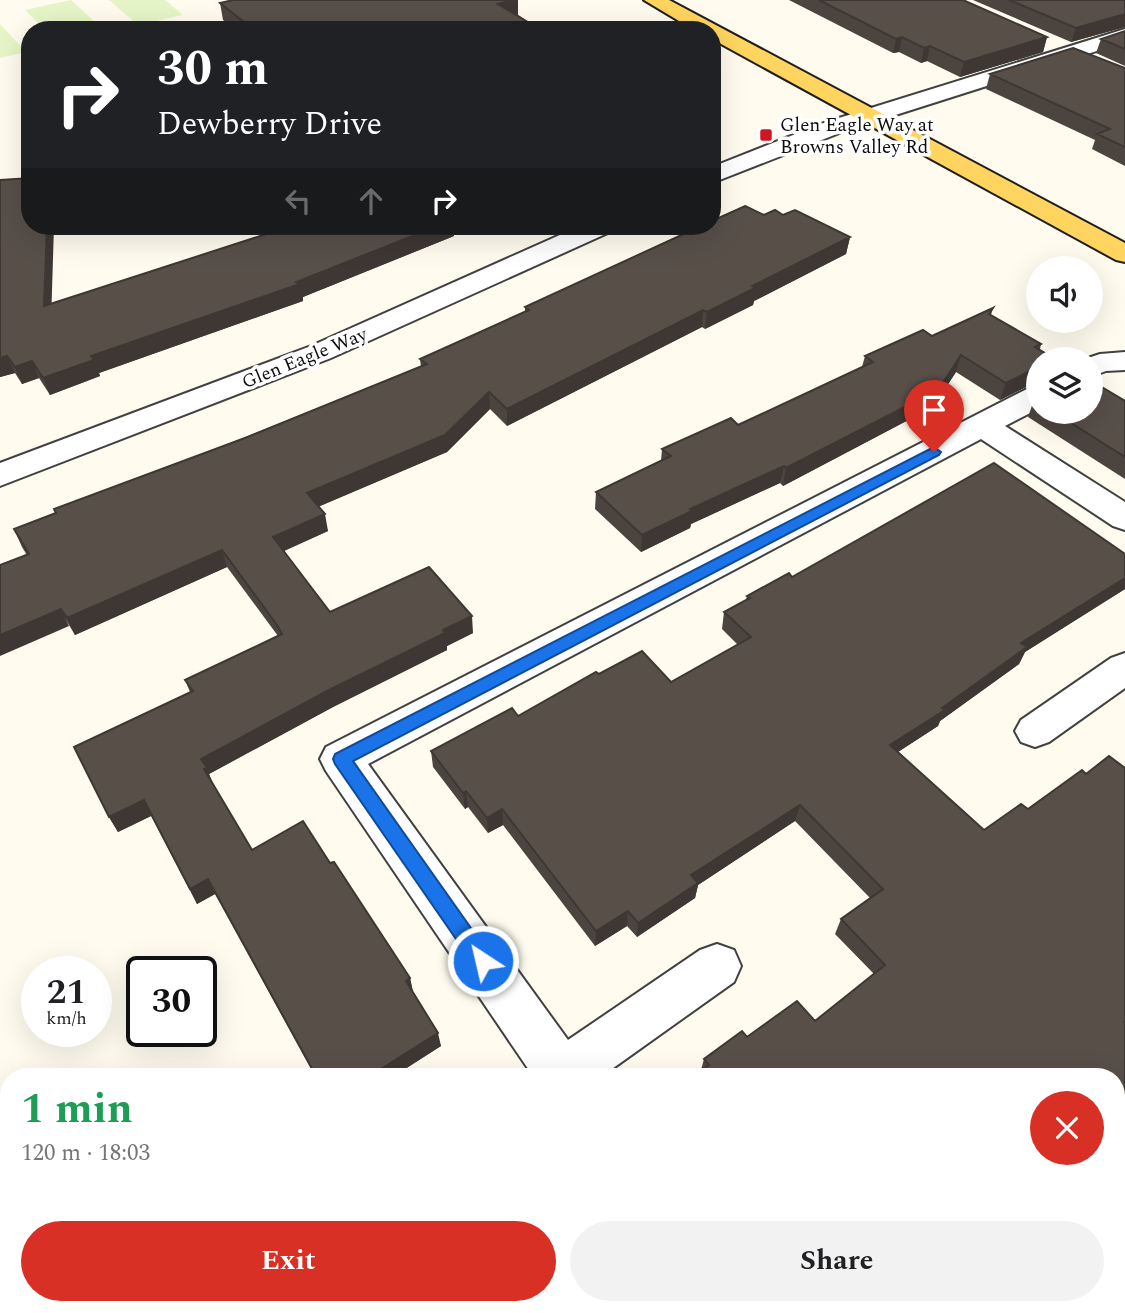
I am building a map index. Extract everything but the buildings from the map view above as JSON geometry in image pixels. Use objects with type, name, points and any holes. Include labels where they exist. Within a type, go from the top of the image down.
[{"type":"main road","points":[[653,0],[694,21]]},
{"type":"main road","points":[[721,35],[1125,254]]},
{"type":"street","points":[[721,172],[810,136],[1125,35]]},
{"type":"street","points":[[1047,43],[1094,63]]},
{"type":"street","name":"Glen Eagle Way","points":[[0,475],[321,352],[576,235]]},
{"type":"street","points":[[1103,363],[1125,361]]},
{"type":"street","points":[[557,1068],[341,759],[1026,403]]},
{"type":"street","points":[[984,426],[1125,518]]},
{"type":"street","points":[[1035,731],[1125,668]]},
{"type":"street","points":[[572,1068],[717,966]]},
{"type":"green space","points":[[71,0],[94,21],[36,21],[25,10]]},
{"type":"green space","points":[[109,0],[165,0],[183,15],[156,21],[133,21]]},
{"type":"green space","points":[[0,24],[21,47],[21,53],[0,58]]},
{"type":"place","name":"Glen Eagle Way at Browns Valley Rd","points":[[766,135]]},
{"type":"route","points":[[483,961],[341,759],[934,452]]}]
